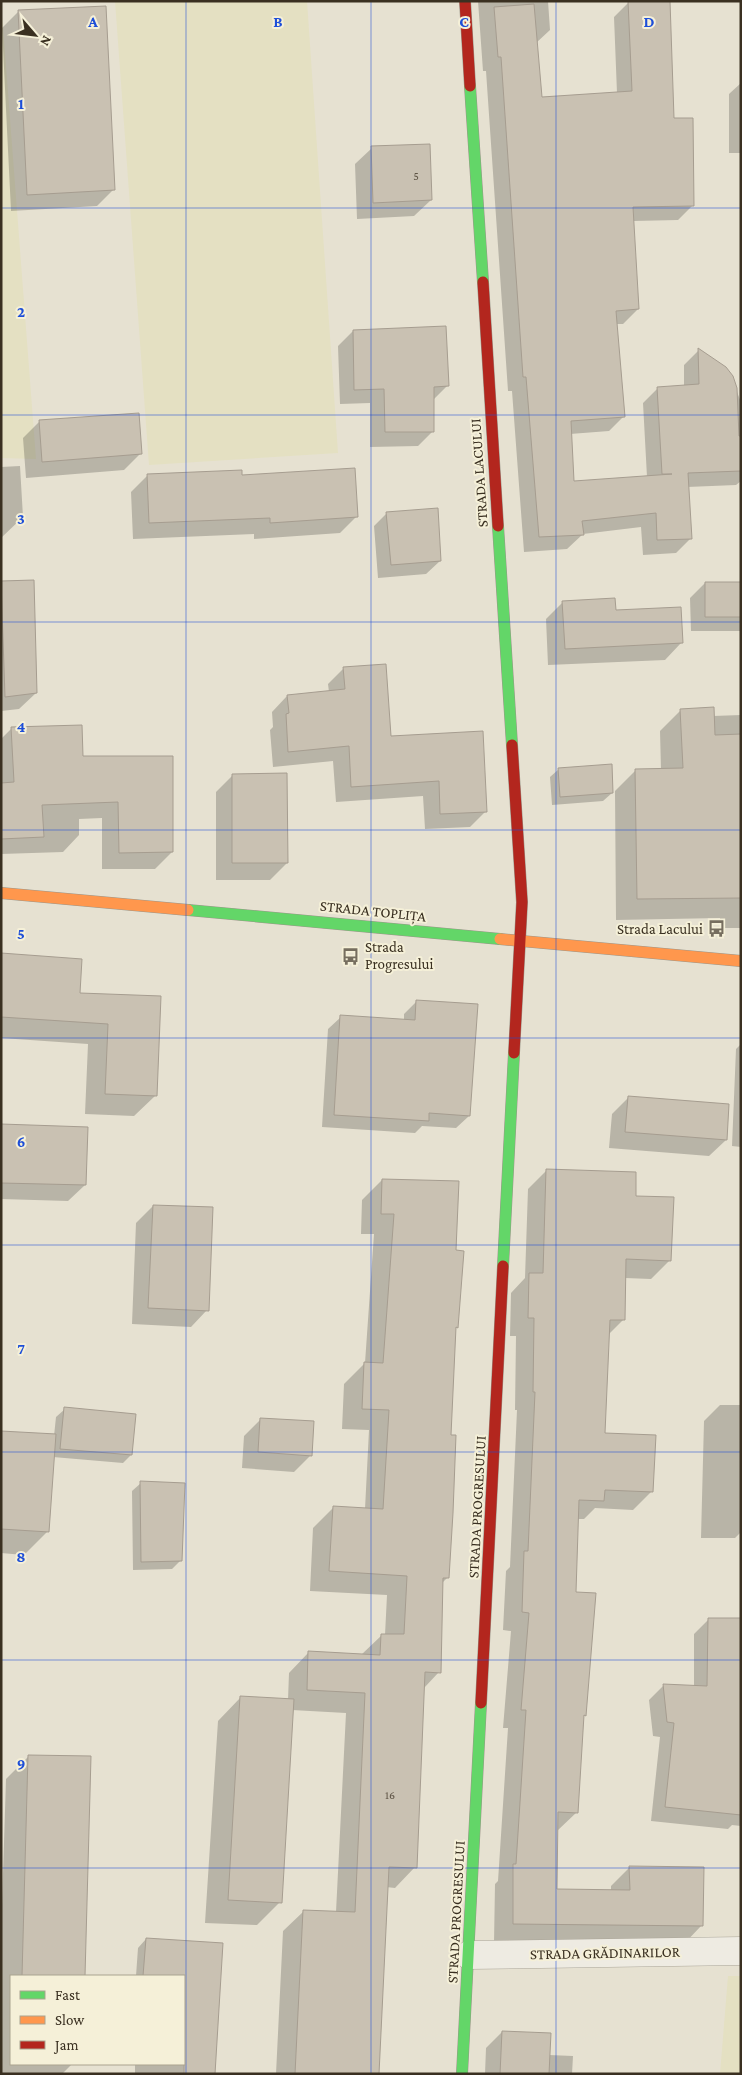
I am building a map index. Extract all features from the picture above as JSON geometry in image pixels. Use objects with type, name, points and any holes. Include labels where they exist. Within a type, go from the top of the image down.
[{"type":"street","name":"STRADA LACULUI","points":[[465,1],[522,902],[520,942]]},
{"type":"street","name":"STRADA TOPLIȚA","points":[[1,893],[298,918],[520,942],[741,961]]},
{"type":"street","name":"STRADA PROGRESULUI","points":[[462,2074],[520,942]]},
{"type":"street","name":"STRADA GRĂDINARILOR","points":[[469,1955],[741,1951]]},
{"type":"shaded area","points":[[1,1],[36,459],[1,458]]},
{"type":"shaded area","points":[[115,1],[307,1],[338,453],[149,465]]},
{"type":"shaded area","points":[[728,1976],[741,1976],[741,2074],[720,2074]]},
{"type":"building","points":[[628,1],[670,1],[674,118],[693,118],[694,206],[633,207],[639,309],[616,311],[625,417],[571,421],[574,481],[672,474],[662,474],[657,387],[699,384],[698,348],[726,367],[733,376],[737,388],[739,436],[741,436],[741,471],[688,473],[692,539],[657,540],[656,513],[582,521],[584,535],[539,537],[526,377],[523,377],[501,57],[498,57],[494,7],[534,4],[542,97],[632,91]]},
{"type":"building","points":[[106,6],[115,190],[27,195],[18,10]]},
{"type":"building","points":[[430,144],[432,200],[373,203],[371,146]]},
{"type":"building","points":[[446,326],[449,386],[434,387],[434,432],[385,432],[384,389],[354,390],[353,330]]},
{"type":"building","points":[[139,413],[142,454],[42,462],[39,420]]},
{"type":"building","points":[[355,468],[358,517],[270,523],[270,518],[149,523],[147,474],[242,470],[242,475]]},
{"type":"building","points":[[438,508],[441,561],[391,565],[386,512]]},
{"type":"building","points":[[34,580],[37,693],[5,697],[1,581]]},
{"type":"building","points":[[705,582],[741,582],[741,617],[705,617]]},
{"type":"building","points":[[615,598],[616,610],[681,607],[683,643],[565,649],[562,601]]},
{"type":"building","points":[[386,664],[391,736],[483,731],[487,812],[440,814],[439,781],[351,787],[349,746],[288,752],[286,714],[289,713],[287,695],[345,689],[343,667]]},
{"type":"building","points":[[714,707],[715,735],[741,734],[741,898],[637,899],[635,769],[683,768],[680,709]]},
{"type":"building","points":[[82,725],[83,756],[173,756],[173,852],[119,853],[118,802],[42,805],[44,837],[1,839],[1,783],[14,782],[11,727]]},
{"type":"building","points":[[612,764],[613,793],[560,797],[558,768]]},
{"type":"building","points":[[287,773],[288,863],[232,863],[232,774]]},
{"type":"building","points":[[1,953],[82,959],[80,993],[161,996],[157,1096],[105,1094],[108,1024],[1,1017]]},
{"type":"building","points":[[416,1000],[478,1004],[470,1116],[429,1113],[429,1121],[334,1115],[340,1015],[415,1020]]},
{"type":"building","points":[[628,1096],[729,1104],[727,1140],[625,1132]]},
{"type":"building","points":[[1,1124],[88,1127],[86,1185],[1,1183]]},
{"type":"building","points":[[546,1169],[636,1172],[636,1196],[674,1197],[671,1261],[626,1259],[625,1320],[610,1320],[605,1433],[656,1435],[653,1492],[605,1490],[604,1501],[579,1500],[576,1592],[596,1593],[586,1716],[584,1715],[578,1813],[558,1812],[557,1889],[630,1890],[629,1866],[704,1867],[703,1926],[513,1924],[513,1864],[516,1864],[526,1710],[521,1710],[529,1613],[522,1612],[524,1551],[528,1551],[535,1392],[533,1392],[534,1318],[528,1318],[529,1273],[543,1273]]},
{"type":"building","points":[[382,1179],[459,1181],[456,1250],[464,1251],[458,1328],[456,1327],[451,1435],[456,1435],[453,1513],[449,1578],[443,1578],[441,1673],[425,1672],[417,1868],[389,1867],[379,2074],[295,2074],[303,1910],[355,1912],[365,1693],[307,1690],[308,1651],[380,1655],[381,1634],[404,1634],[407,1576],[329,1571],[333,1506],[383,1509],[389,1410],[362,1409],[364,1362],[383,1363],[394,1214],[381,1214]]},
{"type":"building","points":[[153,1205],[213,1207],[209,1311],[148,1308]]},
{"type":"building","points":[[64,1407],[136,1414],[132,1455],[60,1449]]},
{"type":"building","points":[[260,1418],[314,1421],[312,1456],[258,1452]]},
{"type":"building","points":[[1,1431],[56,1434],[49,1532],[1,1529]]},
{"type":"building","points":[[140,1481],[185,1483],[182,1561],[141,1562]]},
{"type":"building","points":[[708,1618],[741,1618],[741,1815],[665,1807],[674,1723],[667,1722],[663,1684],[707,1686]]},
{"type":"building","points":[[240,1696],[294,1699],[282,1903],[228,1900]]},
{"type":"building","points":[[28,1755],[91,1756],[85,1975],[22,1975]]},
{"type":"building","points":[[146,1938],[223,1943],[215,2074],[184,2074],[185,1975],[143,1975]]},
{"type":"building","points":[[502,2031],[551,2033],[549,2074],[500,2074]]},
{"type":"traffic: fast","points":[[470,86],[483,282]]},
{"type":"traffic: fast","points":[[498,526],[512,745]]},
{"type":"traffic: fast","points":[[188,910],[500,939]]},
{"type":"traffic: fast","points":[[503,1266],[514,1053]]},
{"type":"traffic: fast","points":[[462,2074],[481,1703]]},
{"type":"traffic: slow","points":[[1,893],[188,910]]},
{"type":"traffic: slow","points":[[500,939],[741,961]]},
{"type":"traffic: jam","points":[[465,1],[470,86]]},
{"type":"traffic: jam","points":[[483,282],[498,526]]},
{"type":"traffic: jam","points":[[512,745],[522,902],[514,1053]]},
{"type":"traffic: jam","points":[[481,1703],[503,1266]]},
{"type":"place","name":"Strada Lacului","points":[[717,929]]},
{"type":"place","name":"Strada Progresului","points":[[351,956]]}]
